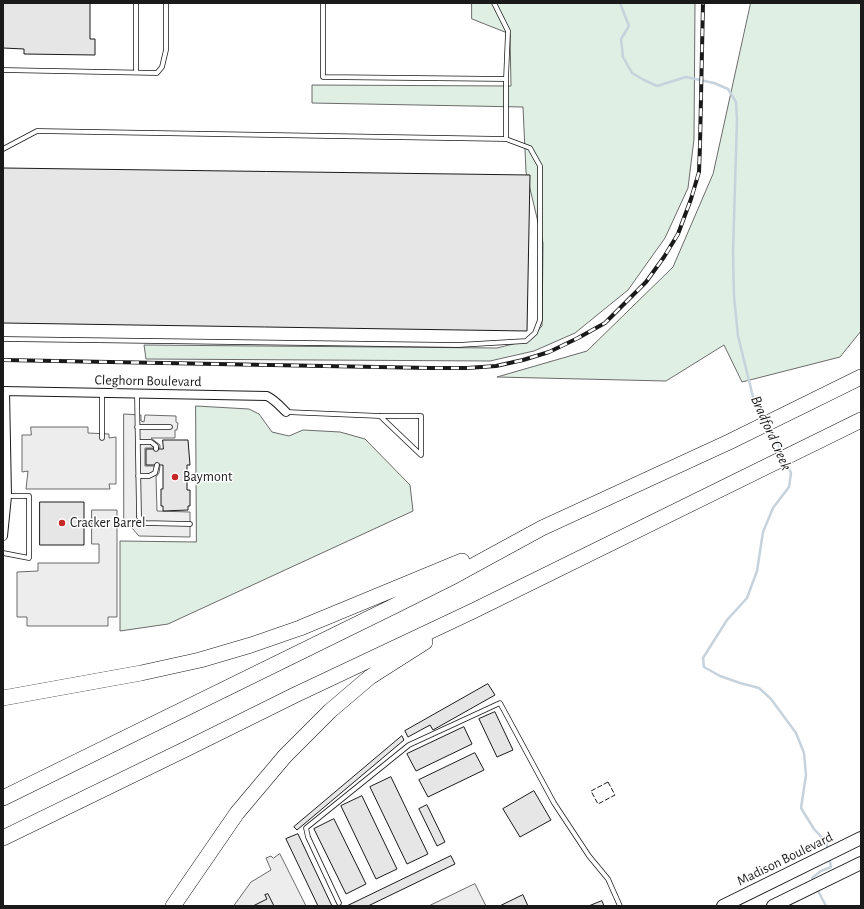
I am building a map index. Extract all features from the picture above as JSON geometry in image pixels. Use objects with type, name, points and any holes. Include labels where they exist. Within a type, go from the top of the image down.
[{"type":"highway","points":[[3,698],[141,673],[200,660],[251,645],[300,628],[542,528],[729,442],[861,377]]},
{"type":"highway","points":[[3,838],[295,695],[473,611],[861,420]]},
{"type":"highway","points":[[3,798],[454,576],[542,528]]},
{"type":"highway","points":[[173,906],[237,813],[285,756],[330,711],[370,677],[473,611]]},
{"type":"main road","name":"Madison Boulevard","points":[[723,906],[861,838]]},
{"type":"main road","points":[[778,904],[861,863]]},
{"type":"street","name":"Cleghorn Boulevard","points":[[4,391],[267,396],[277,402],[286,412]]},
{"type":"street","points":[[3,536],[5,502],[4,391]]},
{"type":"lane","points":[[136,3],[136,72]]},
{"type":"lane","points":[[3,70],[157,73],[162,66],[166,50],[166,3]]},
{"type":"lane","points":[[323,3],[323,77],[506,79]]},
{"type":"lane","points":[[494,3],[508,31],[506,139]]},
{"type":"lane","points":[[3,149],[37,131],[506,139],[530,148],[540,166],[540,320],[535,333],[526,341],[458,346],[3,338]]},
{"type":"lane","points":[[102,394],[102,438]]},
{"type":"lane","points":[[137,394],[139,517],[145,523],[190,524]]},
{"type":"lane","points":[[286,412],[380,416],[421,416],[421,455],[380,416]]},
{"type":"lane","points":[[137,427],[170,427]]},
{"type":"lane","points":[[138,442],[151,442],[156,446],[156,449]]},
{"type":"lane","points":[[138,476],[149,476],[155,473],[157,465]]},
{"type":"lane","points":[[3,553],[30,558],[29,496],[5,502]]},
{"type":"lane","points":[[339,903],[308,837],[306,828],[409,745],[500,703],[554,802],[589,856],[608,879],[620,906]]},
{"type":"green space","points":[[472,3],[695,3],[694,139],[688,188],[665,238],[628,290],[575,333],[534,351],[490,361],[146,359],[144,345],[497,348],[529,340],[542,326],[543,243],[526,172],[523,107],[312,103],[312,85],[511,86],[510,34],[472,19]]},
{"type":"green space","points":[[751,3],[861,3],[861,331],[840,357],[742,382],[724,345],[666,381],[497,377],[587,351],[673,267],[713,174]]},
{"type":"green space","points":[[196,406],[249,409],[259,414],[272,432],[289,436],[303,430],[340,432],[365,439],[410,485],[413,511],[168,624],[120,631],[120,541],[196,542]]},
{"type":"shaded area","points":[[124,414],[141,415],[141,421],[144,422],[145,415],[176,416],[176,422],[178,423],[177,430],[175,430],[175,438],[151,438],[160,445],[160,448],[145,448],[145,466],[160,466],[159,473],[156,477],[157,511],[190,512],[190,537],[139,536],[124,519]]},
{"type":"shaded area","points":[[31,427],[88,427],[88,433],[109,434],[109,438],[116,437],[116,484],[109,484],[110,489],[26,489],[28,471],[22,472],[22,435],[31,435]]},
{"type":"shaded area","points":[[92,510],[117,510],[117,617],[108,617],[108,626],[27,626],[27,617],[17,617],[17,572],[38,571],[38,563],[99,563],[99,544],[92,544]]},
{"type":"shaded area","points":[[280,854],[306,906],[234,906],[251,882],[271,870],[266,858],[271,856],[273,858]]},
{"type":"shaded area","points":[[475,884],[486,906],[429,906]]},
{"type":"building","points":[[3,3],[90,3],[90,39],[95,39],[95,55],[24,54],[24,49],[3,48]]},
{"type":"building","points":[[3,168],[530,175],[527,331],[3,323]]},
{"type":"building","name":"Baymont","points":[[163,440],[188,440],[190,465],[187,465],[187,490],[190,490],[190,506],[188,506],[188,510],[163,511],[163,506],[161,506],[161,489],[163,489],[163,465],[146,465],[146,449],[163,449]]},
{"type":"building","name":"Cracker Barrel","points":[[40,502],[84,502],[84,545],[40,545]]},
{"type":"building","points":[[488,684],[495,695],[433,730],[430,725],[408,737],[405,731]]},
{"type":"building","points":[[495,712],[513,750],[497,757],[479,719]]},
{"type":"building","points":[[464,727],[472,744],[416,771],[407,754]]},
{"type":"building","points":[[402,736],[404,740],[297,830],[294,827]]},
{"type":"building","points":[[475,753],[484,770],[428,797],[419,780]]},
{"type":"building","points":[[391,777],[428,854],[407,864],[370,787]]},
{"type":"building","points":[[534,791],[551,820],[520,837],[503,809]]},
{"type":"building","points":[[362,796],[397,869],[376,879],[341,806]]},
{"type":"building","points":[[427,805],[445,842],[437,846],[419,809]]},
{"type":"building","points":[[334,819],[366,884],[346,894],[314,829]]},
{"type":"building","points":[[298,834],[332,906],[318,906],[286,839]]},
{"type":"building","points":[[451,856],[455,864],[368,906],[347,906]]},
{"type":"building","points":[[268,894],[274,906],[253,906],[267,899],[265,895]]},
{"type":"building","points":[[523,895],[528,906],[500,906]]},
{"type":"building","points":[[602,901],[604,906],[589,906]]},
{"type":"waterway","name":"Bradford Creek","points":[[620,3],[629,26],[621,39],[623,57],[632,73],[657,86],[686,77],[714,83],[728,89],[736,102],[737,119],[733,253],[734,296],[738,336],[754,401],[765,420]]},
{"type":"waterway","name":"Bradford Creek","points":[[770,427],[782,453]]},
{"type":"waterway","name":"Bradford Creek","points":[[786,462],[791,473],[789,487],[773,508],[763,532],[757,571],[747,598],[727,620],[703,658],[704,667],[720,676],[759,688],[771,699],[796,733],[804,753],[806,775],[801,808],[814,829],[826,842],[828,850]]},
{"type":"waterway","name":"Bradford Creek","points":[[814,882],[812,878],[821,871],[831,867],[829,857]]},
{"type":"waterway","name":"Bradford Creek","points":[[817,889],[826,906]]},
{"type":"railway","points":[[3,360],[467,368],[496,366],[523,360],[549,352],[578,338],[605,323],[646,282],[678,234],[699,172],[703,3]]},
{"type":"fence","points":[[608,782],[615,795],[598,804],[591,791],[608,782]]},
{"type":"place","name":"Baymont","points":[[175,477]]},
{"type":"place","name":"Cracker Barrel","points":[[62,523]]}]
